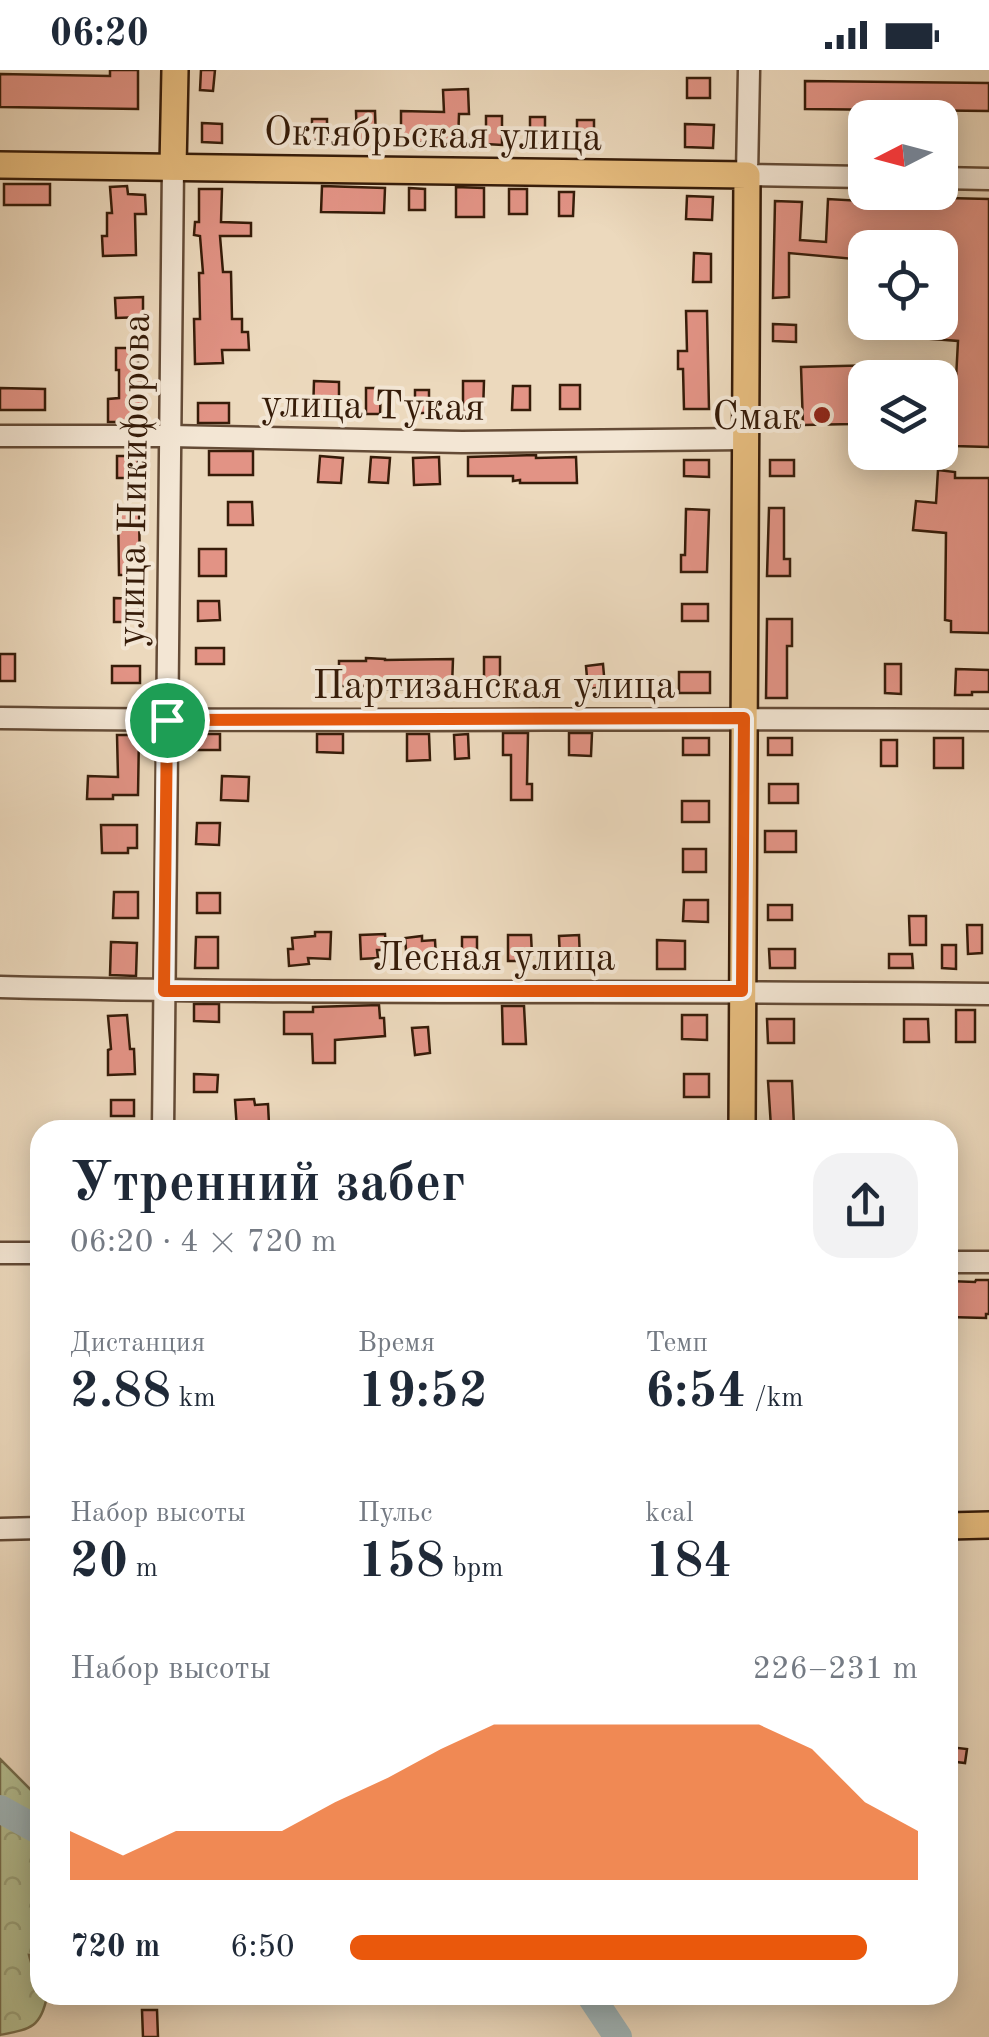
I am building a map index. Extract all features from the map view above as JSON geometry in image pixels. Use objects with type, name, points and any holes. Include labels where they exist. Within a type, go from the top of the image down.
[{"type":"main road","name":"улица Никифорова","points":[[174,70],[174,167]]},
{"type":"main road","name":"Октябрьская улица","points":[[0,165],[747,175]]},
{"type":"main road","points":[[742,1120],[747,175]]},
{"type":"main road","points":[[958,1526],[989,1525]]},
{"type":"street","points":[[747,175],[749,70]]},
{"type":"street","name":"улица Никифорова","points":[[163,1120],[174,167]]},
{"type":"street","name":"Октябрьская улица","points":[[747,175],[848,177]]},
{"type":"street","points":[[958,179],[989,180]]},
{"type":"street","name":"улица Тукая","points":[[0,436],[462,442],[745,440]]},
{"type":"street","name":"Партизанская улица","points":[[0,718],[989,720]]},
{"type":"street","name":"Лесная улица","points":[[0,987],[989,994]]},
{"type":"street","points":[[0,1252],[30,1253]]},
{"type":"street","points":[[958,1262],[989,1262]]},
{"type":"street","points":[[0,1528],[30,1528]]},
{"type":"green space","points":[[0,1759],[30,1789],[30,2005],[44,2005],[32,2025],[0,2035]]},
{"type":"building","points":[[110,70],[138,70],[138,109],[0,107],[0,74],[110,76]]},
{"type":"building","points":[[201,70],[215,70],[213,91],[200,90]]},
{"type":"building","points":[[687,78],[710,78],[710,98],[687,98]]},
{"type":"building","points":[[805,81],[989,83],[989,111],[958,111],[958,100],[848,100],[848,109],[805,109]]},
{"type":"building","points":[[468,89],[469,114],[459,114],[458,142],[401,143],[401,111],[444,112],[443,90]]},
{"type":"building","points":[[356,111],[375,111],[376,141],[357,142]]},
{"type":"building","points":[[486,116],[502,116],[502,145],[486,144]]},
{"type":"building","points":[[530,117],[545,117],[545,144],[530,143]]},
{"type":"building","points":[[312,119],[327,119],[327,140],[312,140]]},
{"type":"building","points":[[577,120],[594,120],[594,147],[577,147]]},
{"type":"building","points":[[202,123],[222,124],[222,143],[202,142]]},
{"type":"building","points":[[685,124],[714,125],[713,148],[685,147]]},
{"type":"building","points":[[4,184],[50,184],[50,205],[4,205]]},
{"type":"building","points":[[127,186],[128,194],[145,195],[146,214],[135,214],[136,255],[103,256],[102,236],[107,236],[107,213],[112,213],[110,187]]},
{"type":"building","points":[[322,186],[385,188],[384,213],[321,212]]},
{"type":"building","points":[[456,187],[484,188],[484,217],[456,217]]},
{"type":"building","points":[[409,188],[425,189],[425,210],[409,210]]},
{"type":"building","points":[[199,189],[222,189],[221,222],[251,223],[251,236],[220,236],[223,272],[231,272],[232,319],[242,319],[249,350],[222,350],[223,363],[195,364],[194,319],[200,319],[199,273],[203,273],[200,236],[194,235],[195,222],[199,222]]},
{"type":"building","points":[[509,189],[527,189],[527,214],[509,214]]},
{"type":"building","points":[[559,192],[574,192],[573,216],[559,216]]},
{"type":"building","points":[[687,196],[713,197],[712,220],[686,219]]},
{"type":"building","points":[[958,198],[989,199],[989,447],[958,446],[958,341],[945,340],[958,340],[958,230],[848,230],[848,258],[789,253],[789,297],[773,298],[775,201],[802,202],[800,240],[826,242],[828,199],[848,200],[848,210],[958,210]]},
{"type":"building","points":[[694,253],[711,254],[711,282],[693,282]]},
{"type":"building","points":[[143,297],[143,317],[116,318],[115,298]]},
{"type":"building","points":[[686,311],[707,311],[709,409],[684,409],[683,369],[678,369],[678,351],[687,351]]},
{"type":"building","points":[[773,324],[796,325],[796,342],[773,341]]},
{"type":"building","points":[[116,348],[138,348],[143,422],[108,422],[108,399],[119,398]]},
{"type":"building","points":[[848,366],[848,424],[803,425],[801,367]]},
{"type":"building","points":[[314,381],[339,382],[339,414],[313,413]]},
{"type":"building","points":[[463,381],[484,381],[483,412],[463,412]]},
{"type":"building","points":[[560,385],[580,385],[580,409],[560,409]]},
{"type":"building","points":[[513,386],[530,386],[530,410],[512,410]]},
{"type":"building","points":[[0,388],[45,389],[45,410],[0,410]]},
{"type":"building","points":[[366,388],[381,388],[380,414],[366,414]]},
{"type":"building","points":[[415,390],[429,390],[429,413],[415,413]]},
{"type":"building","points":[[198,403],[229,403],[229,423],[198,423]]},
{"type":"building","points":[[209,451],[253,451],[253,475],[209,475]]},
{"type":"building","points":[[117,456],[138,456],[138,478],[117,478]]},
{"type":"building","points":[[320,456],[343,458],[341,483],[318,482]]},
{"type":"building","points":[[371,457],[390,458],[388,483],[369,482]]},
{"type":"building","points":[[439,457],[440,484],[414,485],[413,458]]},
{"type":"building","points":[[468,457],[576,457],[577,483],[520,483],[513,481],[513,476],[468,476]]},
{"type":"building","points":[[684,460],[709,460],[709,477],[684,476]]},
{"type":"building","points":[[770,460],[794,460],[794,476],[770,476]]},
{"type":"building","points":[[938,470],[955,472],[955,478],[989,478],[989,633],[951,632],[951,621],[945,620],[946,533],[913,530],[916,501],[936,503]]},
{"type":"building","points":[[228,502],[252,502],[253,525],[228,525]]},
{"type":"building","points":[[118,508],[139,508],[140,575],[119,575]]},
{"type":"building","points":[[769,508],[784,508],[784,559],[790,559],[790,576],[767,576]]},
{"type":"building","points":[[686,509],[709,510],[707,572],[681,572]]},
{"type":"building","points":[[199,549],[226,549],[226,576],[199,576]]},
{"type":"building","points":[[114,598],[139,599],[139,622],[114,622]]},
{"type":"building","points":[[198,601],[219,601],[220,620],[198,621]]},
{"type":"building","points":[[682,604],[708,604],[708,621],[682,621]]},
{"type":"building","points":[[767,619],[792,619],[792,646],[787,646],[787,698],[766,698]]},
{"type":"building","points":[[196,648],[224,648],[224,664],[196,664]]},
{"type":"building","points":[[0,654],[15,654],[15,681],[0,681]]},
{"type":"building","points":[[484,657],[500,657],[500,685],[484,685]]},
{"type":"building","points":[[453,659],[452,687],[415,686],[365,692],[366,686],[339,686],[339,661]]},
{"type":"building","points":[[603,664],[605,687],[588,689],[586,666]]},
{"type":"building","points":[[885,664],[901,664],[901,694],[885,693]]},
{"type":"building","points":[[112,666],[140,666],[140,683],[112,683]]},
{"type":"building","points":[[956,669],[989,670],[989,692],[955,695]]},
{"type":"building","points":[[679,672],[710,672],[710,693],[679,693]]},
{"type":"building","points":[[503,733],[528,733],[527,784],[532,784],[532,800],[511,800],[511,755],[503,755]]},
{"type":"building","points":[[569,733],[592,733],[591,756],[569,755]]},
{"type":"building","points":[[195,734],[220,734],[220,750],[195,750]]},
{"type":"building","points":[[317,734],[343,734],[343,753],[317,752]]},
{"type":"building","points":[[407,734],[429,734],[430,760],[407,761]]},
{"type":"building","points":[[468,734],[469,758],[455,759],[454,735]]},
{"type":"building","points":[[117,735],[139,735],[138,795],[87,799],[88,776],[118,777]]},
{"type":"building","points":[[683,738],[709,738],[709,755],[683,755]]},
{"type":"building","points":[[768,738],[792,738],[792,755],[768,755]]},
{"type":"building","points":[[934,738],[963,738],[963,768],[934,768]]},
{"type":"building","points":[[881,740],[897,740],[897,766],[881,766]]},
{"type":"building","points":[[222,776],[249,777],[248,801],[221,800]]},
{"type":"building","points":[[769,784],[798,784],[798,803],[769,803]]},
{"type":"building","points":[[682,801],[709,801],[709,822],[682,822]]},
{"type":"building","points":[[197,823],[220,823],[219,845],[196,844]]},
{"type":"building","points":[[101,825],[137,825],[137,848],[128,848],[128,853],[102,853]]},
{"type":"building","points":[[765,831],[796,831],[796,852],[765,852]]},
{"type":"building","points":[[683,849],[706,849],[706,872],[683,872]]},
{"type":"building","points":[[114,892],[138,892],[138,918],[113,918]]},
{"type":"building","points":[[197,893],[220,893],[220,913],[197,913]]},
{"type":"building","points":[[684,900],[708,900],[708,922],[683,921]]},
{"type":"building","points":[[768,905],[792,905],[792,920],[768,920]]},
{"type":"building","points":[[909,916],[926,916],[926,945],[910,945]]},
{"type":"building","points":[[967,925],[982,925],[982,953],[968,954]]},
{"type":"building","points":[[315,932],[331,932],[330,959],[308,958],[309,964],[289,966],[292,938],[315,936]]},
{"type":"building","points":[[385,934],[386,950],[377,950],[378,958],[361,959],[360,935]]},
{"type":"building","points":[[508,935],[531,935],[532,955],[521,955],[521,961],[508,961]]},
{"type":"building","points":[[579,935],[580,958],[560,959],[559,936]]},
{"type":"building","points":[[422,936],[422,941],[435,940],[436,959],[407,961],[405,938]]},
{"type":"building","points":[[196,937],[218,937],[218,968],[195,968]]},
{"type":"building","points":[[462,937],[477,937],[477,961],[462,961]]},
{"type":"building","points":[[657,940],[685,941],[685,969],[657,969]]},
{"type":"building","points":[[111,942],[137,943],[136,976],[110,975]]},
{"type":"building","points":[[942,945],[956,945],[956,969],[942,968]]},
{"type":"building","points":[[769,949],[795,949],[795,968],[770,968]]},
{"type":"building","points":[[889,954],[912,954],[913,968],[889,968]]},
{"type":"building","points":[[194,1004],[219,1004],[219,1022],[194,1021]]},
{"type":"building","points":[[379,1005],[385,1036],[335,1040],[335,1063],[313,1063],[312,1034],[284,1034],[284,1012]]},
{"type":"building","points":[[502,1006],[524,1006],[526,1044],[503,1044]]},
{"type":"building","points":[[956,1010],[975,1010],[975,1042],[956,1042]]},
{"type":"building","points":[[127,1015],[135,1074],[108,1075],[108,1016]]},
{"type":"building","points":[[682,1015],[707,1015],[707,1040],[682,1039]]},
{"type":"building","points":[[767,1019],[794,1019],[794,1043],[768,1043]]},
{"type":"building","points":[[904,1019],[928,1019],[929,1042],[904,1042]]},
{"type":"building","points":[[428,1027],[430,1053],[415,1055],[412,1028]]},
{"type":"building","points":[[194,1074],[218,1075],[217,1092],[194,1092]]},
{"type":"building","points":[[684,1074],[709,1074],[709,1097],[684,1097]]},
{"type":"building","points":[[768,1081],[792,1081],[794,1120],[771,1120]]},
{"type":"building","points":[[254,1099],[255,1105],[268,1104],[269,1120],[236,1120],[235,1100]]},
{"type":"building","points":[[111,1100],[134,1100],[134,1116],[111,1116]]},
{"type":"building","points":[[989,1280],[989,1314],[986,1318],[958,1317],[958,1281]]},
{"type":"building","points":[[958,1748],[967,1749],[965,1763],[958,1762]]},
{"type":"building","points":[[142,2010],[157,2010],[158,2037],[143,2037]]},
{"type":"waterway","points":[[0,1809],[30,1826]]},
{"type":"waterway","points":[[597,2005],[618,2037]]},
{"type":"place","name":"Смак","points":[[822,415]]},
{"type":"route","points":[[744,718],[742,991],[164,991],[167,720],[744,718]]}]
